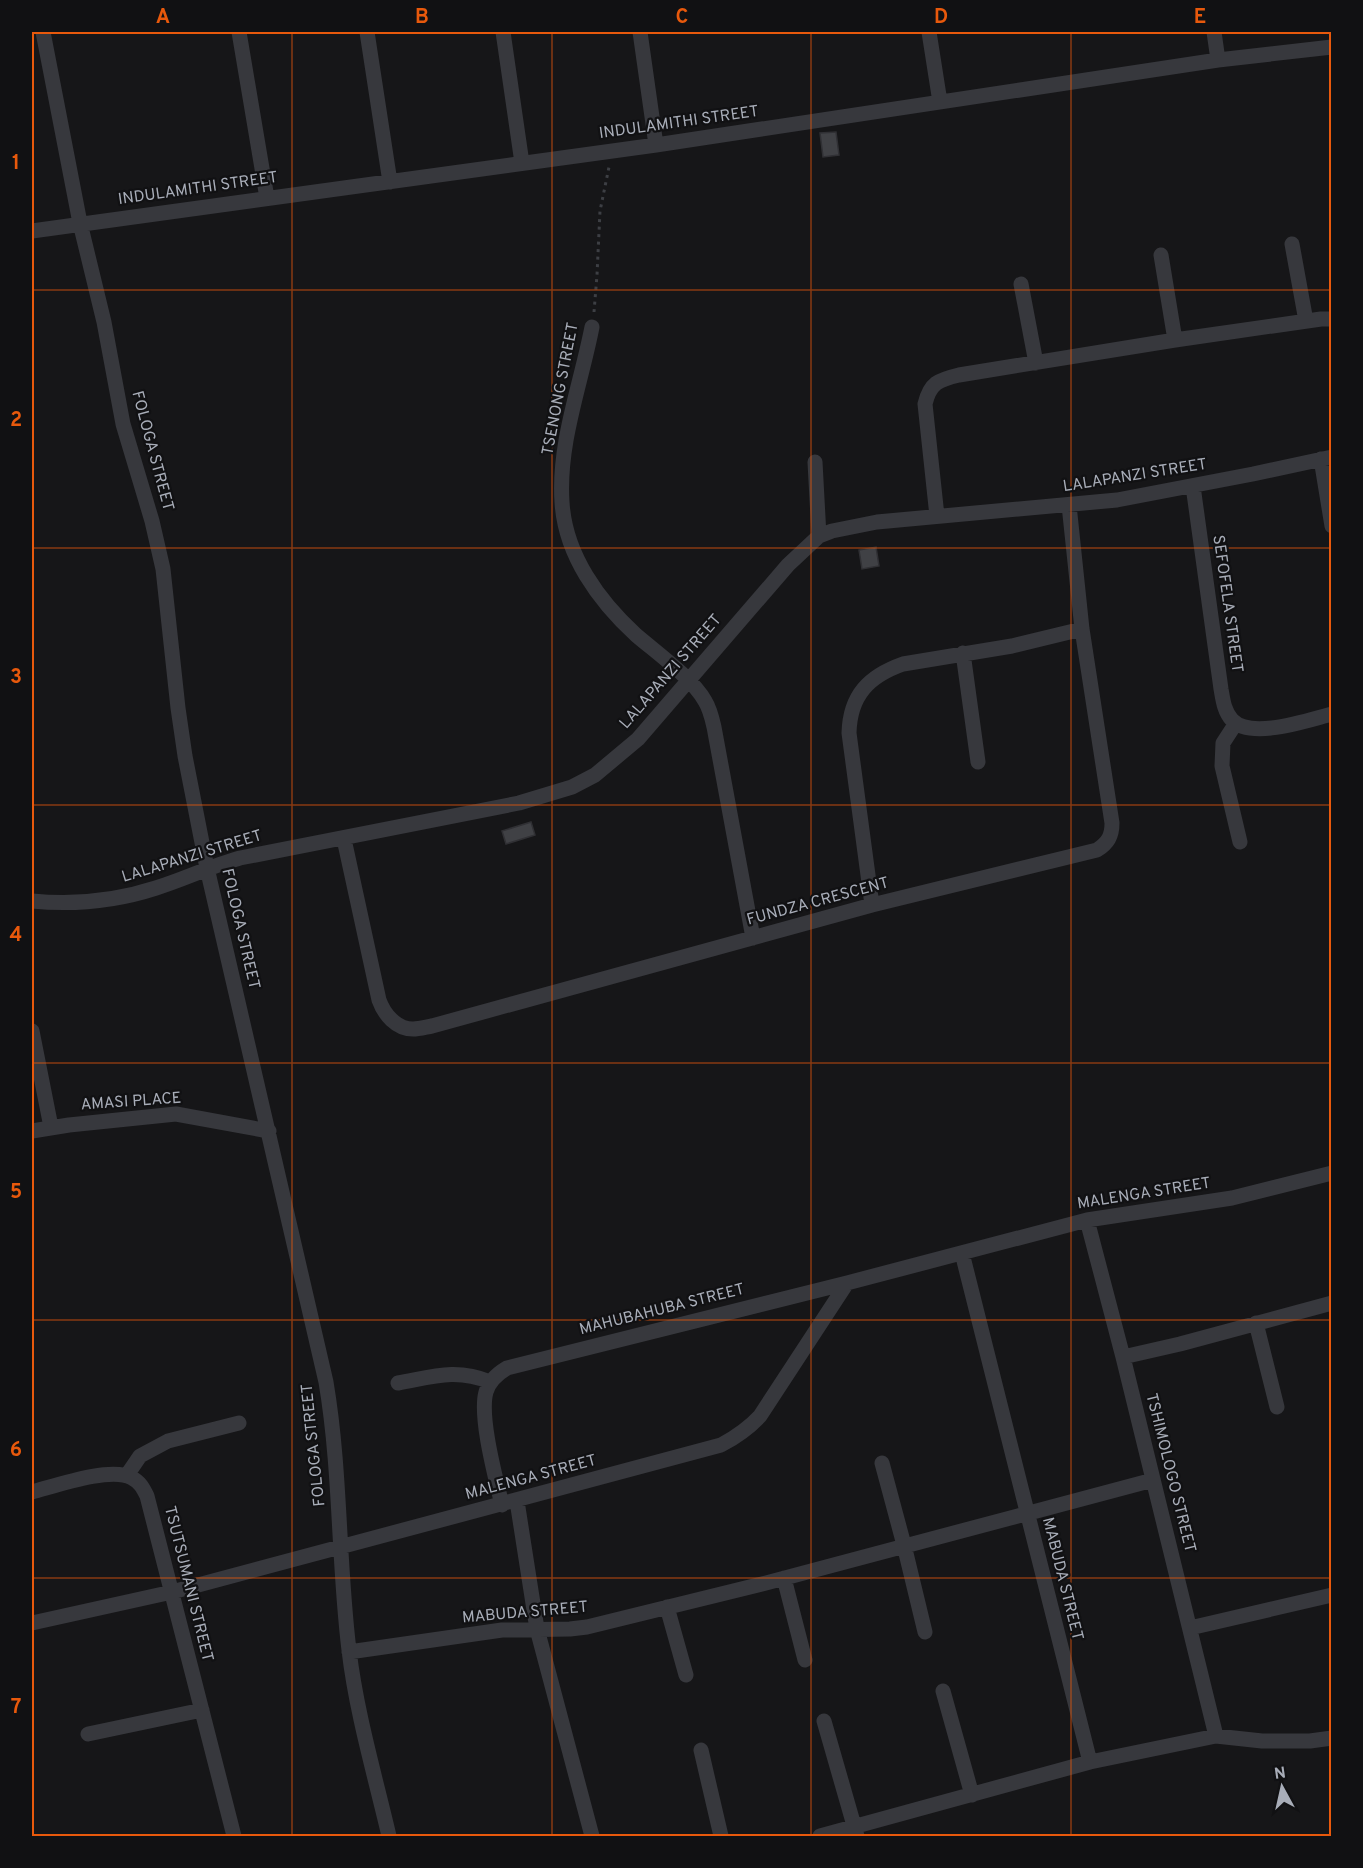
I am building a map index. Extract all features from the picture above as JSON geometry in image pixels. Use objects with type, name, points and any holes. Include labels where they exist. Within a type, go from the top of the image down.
[{"type":"street","name":"FOLOGA STREET","points":[[43,32],[80,223],[104,322],[123,424],[152,521],[163,569],[177,708],[207,868],[326,1382],[332,1417],[349,1652],[389,1836]]},
{"type":"street","points":[[239,32],[267,198]]},
{"type":"street","points":[[367,32],[390,182]]},
{"type":"street","points":[[503,32],[522,163]]},
{"type":"street","points":[[640,32],[656,145]]},
{"type":"street","points":[[929,32],[940,102]]},
{"type":"street","points":[[1214,32],[1218,60]]},
{"type":"street","name":"INDULAMITHI STREET","points":[[32,231],[656,145],[1218,60],[1332,47]]},
{"type":"street","points":[[1293,244],[1306,321]]},
{"type":"street","points":[[1161,255],[1175,340]]},
{"type":"street","points":[[1021,284],[1036,363]]},
{"type":"street","points":[[937,516],[925,404],[931,387],[938,381],[1175,340],[1332,319]]},
{"type":"street","name":"TSENONG STREET","points":[[592,327],[568,432],[564,462],[562,502],[566,528],[583,570],[604,603],[689,681],[705,701],[714,727],[753,938]]},
{"type":"street","name":"LALAPANZI STREET","points":[[32,901],[93,902],[115,898],[156,888],[207,868],[248,856],[519,803],[572,787],[595,775],[638,739],[788,565],[819,536],[832,531],[853,526],[937,516],[1146,496],[1327,458],[1332,526]]},
{"type":"street","points":[[814,462],[819,536]]},
{"type":"street","name":"SEFOFELA STREET","points":[[1193,486],[1221,689],[1225,709],[1236,723]]},
{"type":"street","name":"FUNDZA CRESCENT","points":[[344,839],[379,1000],[383,1010],[400,1026],[413,1029],[432,1026],[872,905],[1091,853],[1104,846],[1109,839],[1112,823],[1082,629],[1069,505]]},
{"type":"street","points":[[872,905],[849,733],[849,718],[853,704],[862,691],[886,670],[918,660],[1022,645],[1082,629]]},
{"type":"street","points":[[963,653],[978,762]]},
{"type":"street","points":[[1240,842],[1222,766],[1223,743],[1236,723],[1256,729],[1276,727],[1332,714]]},
{"type":"street","points":[[32,1031],[51,1127]]},
{"type":"street","name":"AMASI PLACE","points":[[32,1131],[176,1114],[269,1131]]},
{"type":"street","name":"MALENGA STREET","points":[[32,1623],[172,1592],[721,1445],[737,1437],[760,1416],[847,1282],[1087,1220],[1232,1198],[1332,1173]]},
{"type":"street","name":"TSHIMOLOGO STREET","points":[[1087,1220],[1154,1479],[1216,1736]]},
{"type":"street","name":"MABUDA STREET","points":[[962,1253],[1090,1762]]},
{"type":"street","name":"MAHUBAHUBA STREET","points":[[490,1382],[500,1372],[521,1364],[847,1282]]},
{"type":"street","points":[[1123,1358],[1332,1303]]},
{"type":"street","points":[[1256,1323],[1277,1407]]},
{"type":"street","points":[[398,1383],[449,1373],[474,1375],[490,1382],[485,1393],[484,1406],[491,1457],[510,1503],[537,1629],[592,1836]]},
{"type":"street","points":[[32,1492],[105,1474],[127,1475],[140,1456],[168,1441],[239,1423]]},
{"type":"street","points":[[882,1463],[925,1632]]},
{"type":"street","name":"TSUTSUMANI STREET","points":[[127,1475],[142,1485],[147,1496],[234,1836]]},
{"type":"street","name":"MABUDA STREET","points":[[349,1652],[502,1630],[587,1627],[784,1578],[1154,1479]]},
{"type":"street","points":[[784,1578],[804,1660]]},
{"type":"street","points":[[1190,1628],[1332,1595]]},
{"type":"street","points":[[667,1607],[686,1675]]},
{"type":"street","points":[[943,1691],[972,1795]]},
{"type":"street","points":[[88,1734],[202,1710]]},
{"type":"street","points":[[824,1721],[856,1832]]},
{"type":"street","points":[[820,1836],[856,1832],[972,1795],[1090,1762],[1216,1736],[1246,1740],[1292,1741],[1332,1738]]},
{"type":"street","points":[[701,1750],[721,1836]]},
{"type":"path","name":"TSENONG STREET","points":[[592,327],[600,210],[613,151]]},
{"type":"building","points":[[836,132],[839,155],[823,157],[820,133]]},
{"type":"building","points":[[876,547],[879,566],[862,569],[859,550]]},
{"type":"building","points":[[531,822],[535,835],[506,844],[502,831]]}]
